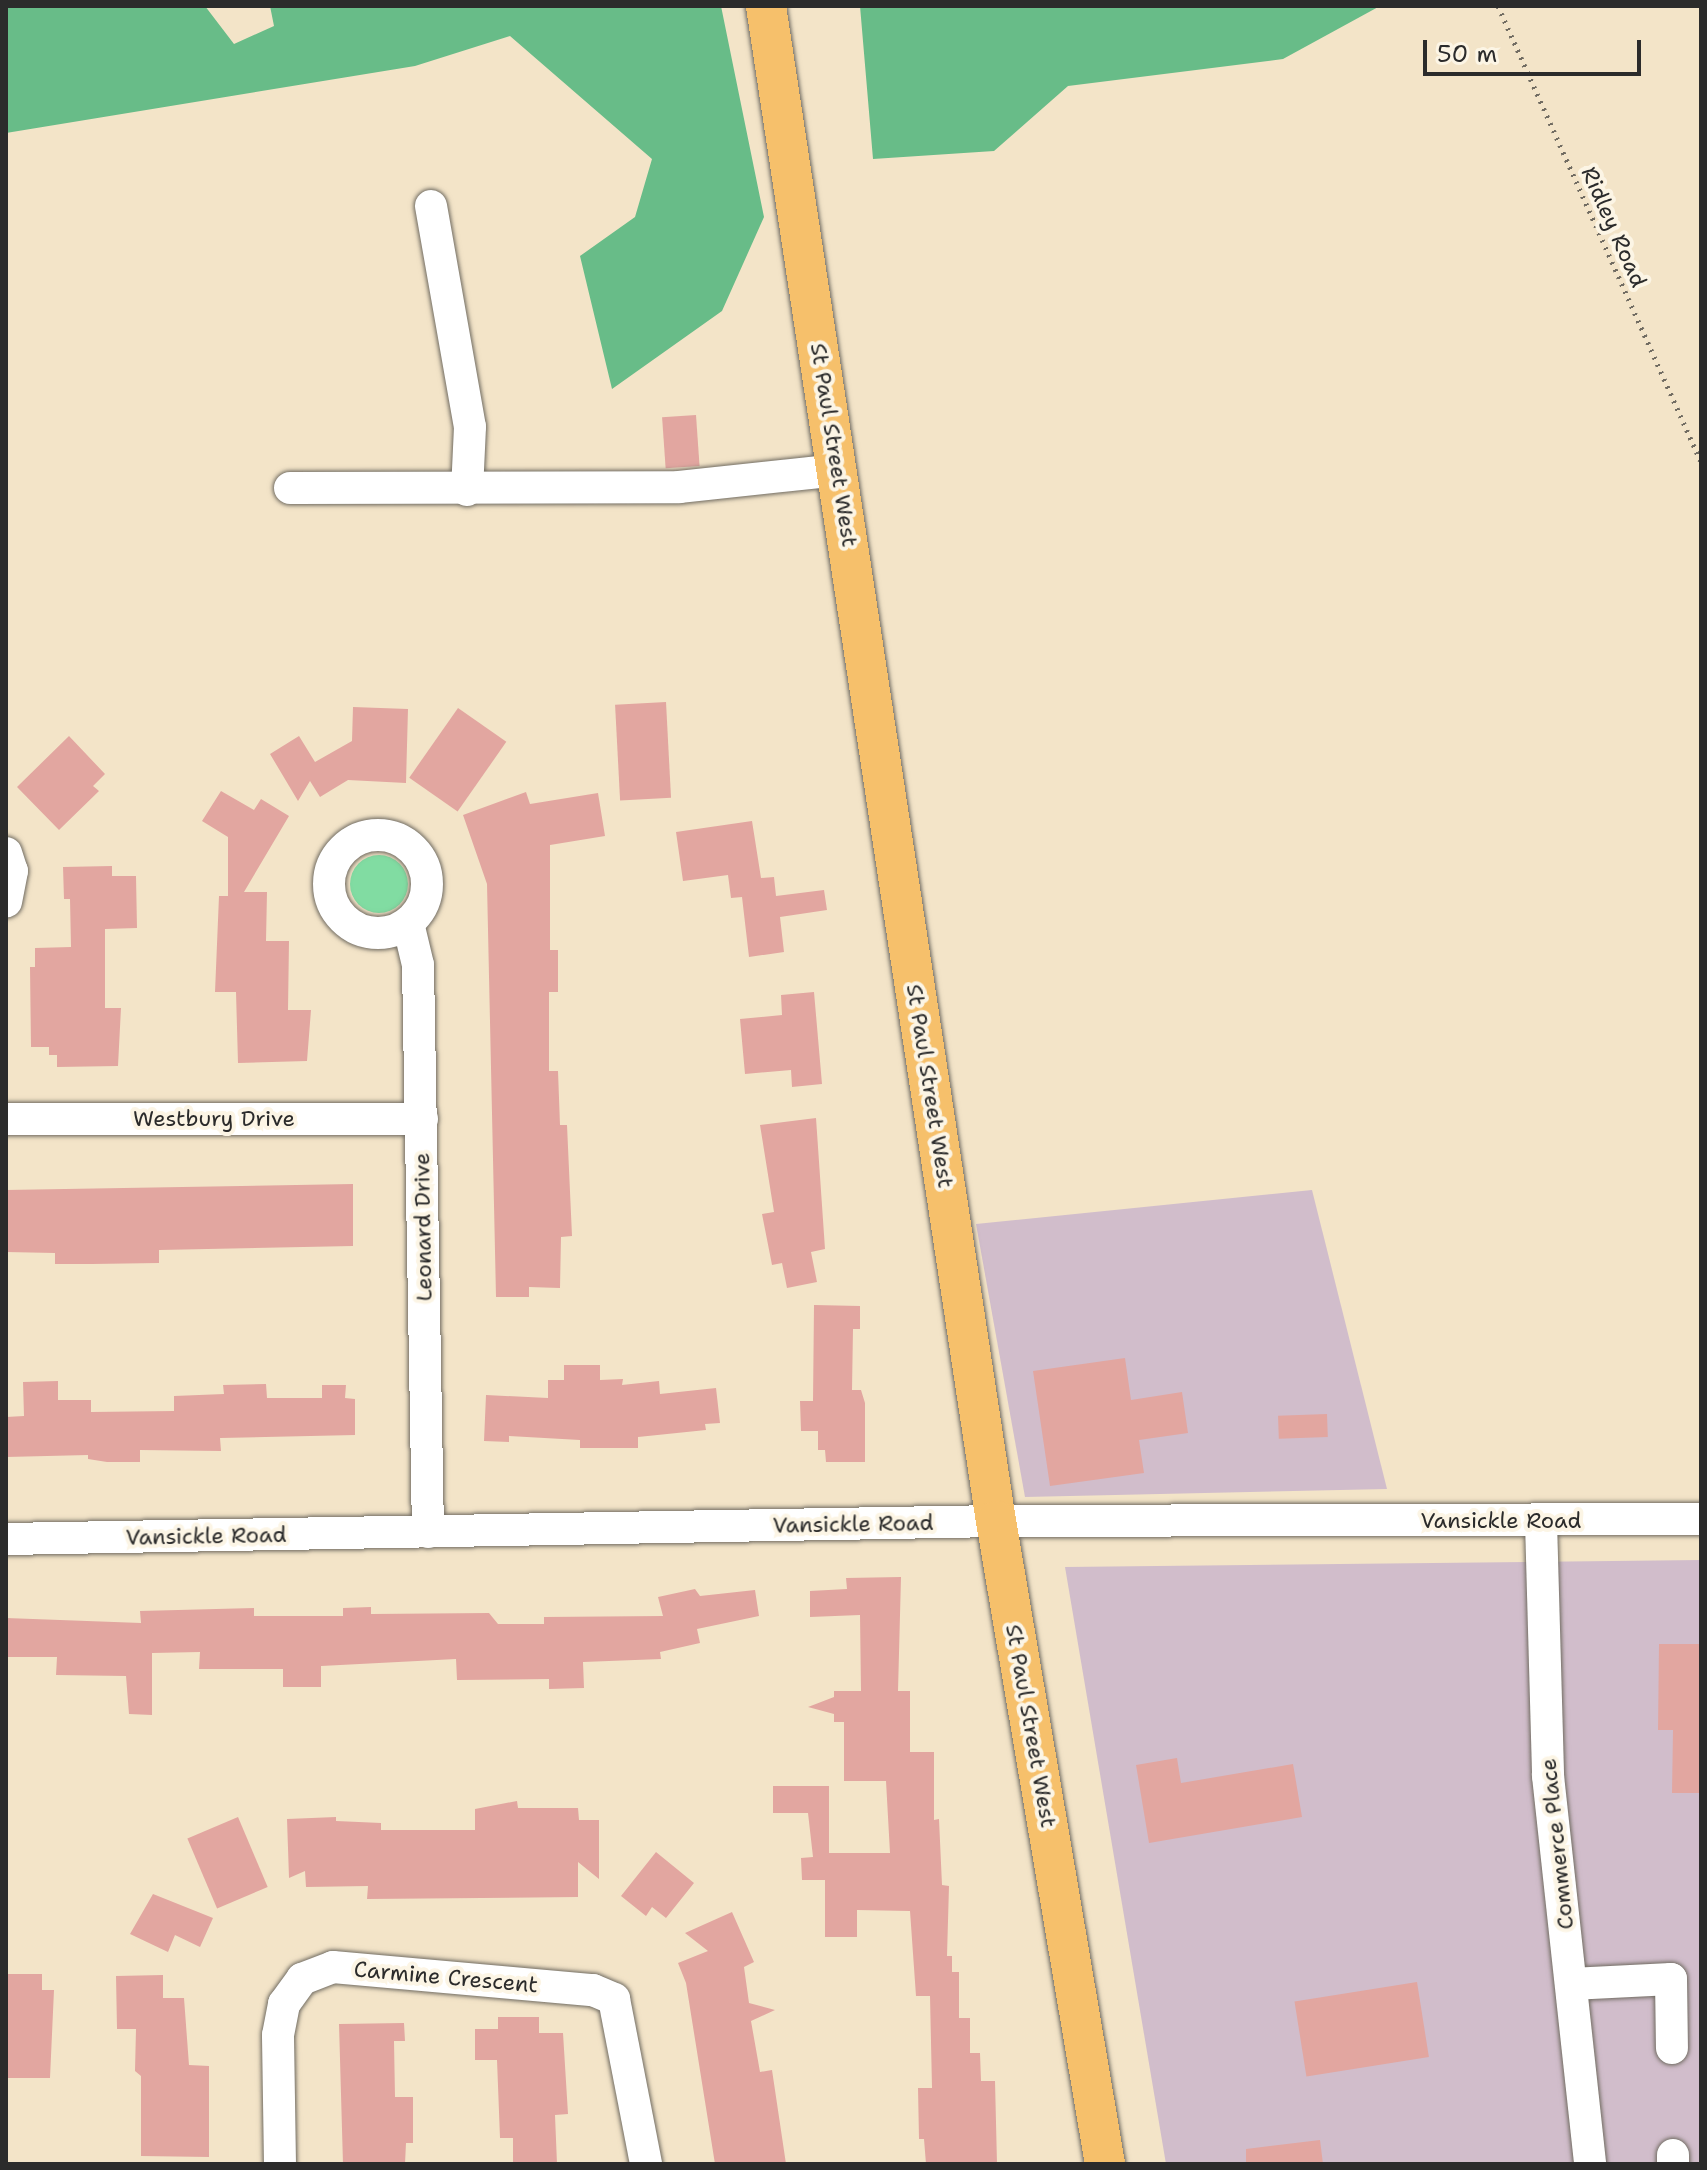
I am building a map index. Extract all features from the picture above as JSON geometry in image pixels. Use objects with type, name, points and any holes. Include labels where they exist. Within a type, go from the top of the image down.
[{"type":"main road","name":"St Paul Street West","points":[[766,6],[996,1521],[1105,2164]]},
{"type":"street","points":[[431,206],[470,427],[467,490]]},
{"type":"street","points":[[290,488],[467,490],[679,487],[838,470]]},
{"type":"street","points":[[6,853],[12,871],[6,901]]},
{"type":"street","name":"Leonard Drive","points":[[408,923],[418,965],[428,1532]]},
{"type":"street","name":"Westbury Drive","points":[[6,1119],[422,1119]]},
{"type":"street","name":"Vansickle Road","points":[[6,1539],[996,1521],[1541,1522],[1701,1519]]},
{"type":"street","name":"Commerce Place","points":[[1541,1522],[1548,1776],[1590,2164]]},
{"type":"street","name":"Carmine Crescent","points":[[280,2164],[278,2035],[284,2004],[302,1979],[333,1967],[593,1990],[614,1999],[646,2164]]},
{"type":"street","points":[[1571,1984],[1671,1979],[1672,2048]]},
{"type":"path","name":"Ridley Road","points":[[1498,6],[1701,461]]},
{"type":"shaded area","points":[[1312,1190],[1387,1489],[1025,1497],[976,1224]]},
{"type":"shaded area","points":[[1701,1560],[1701,2164],[1166,2164],[1065,1567]]},
{"type":"green space","points":[[6,6],[205,6],[234,44],[274,26],[270,6],[721,6],[764,217],[722,311],[612,389],[580,256],[635,217],[652,159],[510,36],[415,66],[6,133]]},
{"type":"green space","points":[[860,6],[1380,6],[1283,59],[1068,86],[994,151],[873,159]]},
{"type":"green space","points":[[379,855],[400,863],[408,884],[400,905],[379,913],[358,905],[350,884],[358,863]]},
{"type":"building","points":[[696,415],[700,466],[666,468],[662,417]]},
{"type":"building","points":[[666,702],[671,798],[620,801],[615,705]]},
{"type":"building","points":[[353,707],[408,709],[406,783],[348,780],[320,797],[310,781],[298,801],[270,754],[299,736],[315,762],[352,741]]},
{"type":"building","points":[[458,708],[506,742],[458,811],[409,778]]},
{"type":"building","points":[[69,736],[105,774],[93,786],[99,791],[59,830],[17,787]]},
{"type":"building","points":[[221,791],[254,810],[261,799],[289,816],[244,892],[267,892],[266,941],[289,941],[288,1010],[311,1010],[307,1061],[238,1063],[236,992],[215,992],[219,896],[228,896],[228,837],[202,821]]},
{"type":"building","points":[[526,792],[530,804],[598,793],[605,836],[550,845],[550,950],[558,950],[558,992],[549,992],[549,1071],[558,1071],[560,1125],[567,1125],[572,1236],[561,1237],[560,1288],[529,1287],[529,1297],[496,1297],[487,884],[463,815]]},
{"type":"building","points":[[752,821],[761,878],[774,877],[776,896],[824,890],[827,910],[780,917],[784,952],[749,957],[742,897],[731,898],[728,875],[683,881],[676,832]]},
{"type":"building","points":[[112,866],[112,876],[136,876],[137,928],[105,929],[105,1008],[121,1008],[118,1066],[57,1067],[57,1055],[49,1055],[49,1047],[31,1047],[30,967],[35,967],[35,948],[71,947],[70,899],[64,899],[63,867]]},
{"type":"building","points":[[814,992],[822,1084],[792,1087],[791,1070],[745,1074],[740,1019],[782,1015],[781,995]]},
{"type":"building","points":[[816,1118],[825,1249],[811,1252],[817,1282],[787,1288],[782,1263],[772,1265],[762,1214],[774,1212],[760,1125]]},
{"type":"building","points":[[353,1184],[353,1246],[159,1250],[159,1263],[55,1264],[55,1253],[6,1252],[6,1190]]},
{"type":"building","points":[[814,1305],[860,1306],[860,1329],[853,1329],[852,1390],[861,1390],[865,1403],[865,1462],[826,1462],[825,1450],[818,1450],[818,1431],[801,1431],[800,1401],[813,1401]]},
{"type":"building","points":[[1125,1358],[1131,1400],[1182,1392],[1188,1433],[1139,1440],[1144,1473],[1050,1486],[1033,1371]]},
{"type":"building","points":[[564,1365],[600,1365],[600,1380],[623,1379],[622,1385],[659,1381],[660,1394],[716,1388],[720,1423],[705,1424],[706,1430],[638,1437],[638,1448],[580,1448],[580,1440],[509,1436],[509,1442],[484,1441],[486,1395],[548,1398],[548,1380],[564,1380]]},
{"type":"building","points":[[58,1381],[58,1400],[91,1400],[91,1412],[174,1411],[174,1396],[224,1394],[223,1385],[266,1384],[267,1398],[322,1398],[322,1385],[346,1385],[345,1398],[355,1399],[355,1435],[220,1438],[221,1451],[140,1450],[140,1462],[107,1462],[88,1459],[88,1455],[6,1457],[6,1417],[24,1416],[23,1382]]},
{"type":"building","points":[[1327,1414],[1328,1437],[1279,1439],[1278,1416]]},
{"type":"building","points":[[901,1577],[898,1691],[910,1691],[910,1752],[934,1752],[934,1820],[939,1819],[942,1885],[949,1886],[947,1956],[952,1956],[952,1972],[959,1972],[959,2018],[970,2018],[970,2053],[980,2053],[981,2081],[995,2081],[997,2164],[926,2164],[924,2139],[919,2139],[918,2088],[932,2088],[930,1996],[916,1996],[910,1911],[857,1910],[857,1937],[825,1937],[825,1880],[802,1880],[801,1858],[813,1857],[808,1813],[773,1813],[773,1786],[829,1786],[829,1853],[890,1853],[886,1781],[844,1781],[844,1722],[834,1722],[834,1714],[808,1707],[834,1697],[834,1691],[861,1691],[860,1615],[810,1617],[810,1591],[847,1589],[846,1578]]},
{"type":"building","points":[[695,1589],[700,1596],[755,1590],[759,1616],[697,1629],[700,1643],[660,1652],[661,1659],[583,1662],[584,1688],[549,1689],[549,1679],[457,1680],[456,1659],[321,1666],[321,1687],[283,1687],[283,1669],[199,1669],[200,1652],[152,1653],[152,1715],[129,1714],[126,1676],[56,1675],[57,1657],[6,1657],[6,1618],[141,1623],[140,1611],[254,1608],[254,1616],[343,1616],[343,1608],[371,1607],[371,1614],[489,1613],[498,1624],[544,1624],[544,1617],[663,1616],[658,1597]]},
{"type":"building","points":[[1659,1644],[1701,1644],[1701,1793],[1672,1793],[1673,1730],[1658,1730]]},
{"type":"building","points":[[1177,1758],[1181,1783],[1293,1764],[1302,1817],[1149,1843],[1136,1765]]},
{"type":"building","points":[[517,1801],[518,1808],[578,1808],[579,1820],[599,1820],[599,1879],[578,1862],[578,1897],[367,1899],[368,1886],[306,1887],[305,1871],[289,1878],[287,1819],[336,1817],[336,1821],[381,1823],[381,1830],[475,1830],[475,1809]]},
{"type":"building","points":[[238,1817],[268,1887],[217,1908],[187,1838]]},
{"type":"building","points":[[656,1852],[694,1883],[666,1918],[652,1907],[646,1916],[621,1896]]},
{"type":"building","points":[[153,1894],[213,1918],[200,1947],[175,1935],[168,1952],[130,1934]]},
{"type":"building","points":[[732,1912],[754,1962],[744,1967],[749,2003],[775,2010],[751,2021],[760,2072],[772,2070],[786,2164],[715,2164],[686,1983],[678,1963],[708,1951],[685,1933]]},
{"type":"building","points":[[6,1974],[42,1974],[42,1990],[54,1990],[50,2078],[6,2078]]},
{"type":"building","points":[[163,1975],[163,1998],[184,1998],[189,2065],[209,2066],[209,2157],[141,2156],[141,2076],[135,2071],[136,2029],[117,2029],[116,1976]]},
{"type":"building","points":[[1417,1982],[1429,2057],[1306,2076],[1295,2001]]},
{"type":"building","points":[[498,2017],[539,2017],[539,2033],[563,2033],[568,2114],[555,2115],[557,2164],[513,2164],[513,2138],[500,2138],[497,2060],[475,2060],[475,2029],[498,2029]]},
{"type":"building","points":[[404,2023],[405,2041],[394,2041],[395,2097],[413,2097],[413,2143],[406,2143],[405,2164],[343,2164],[339,2024]]},
{"type":"building","points":[[1320,2140],[1323,2164],[1246,2164],[1246,2149]]}]
